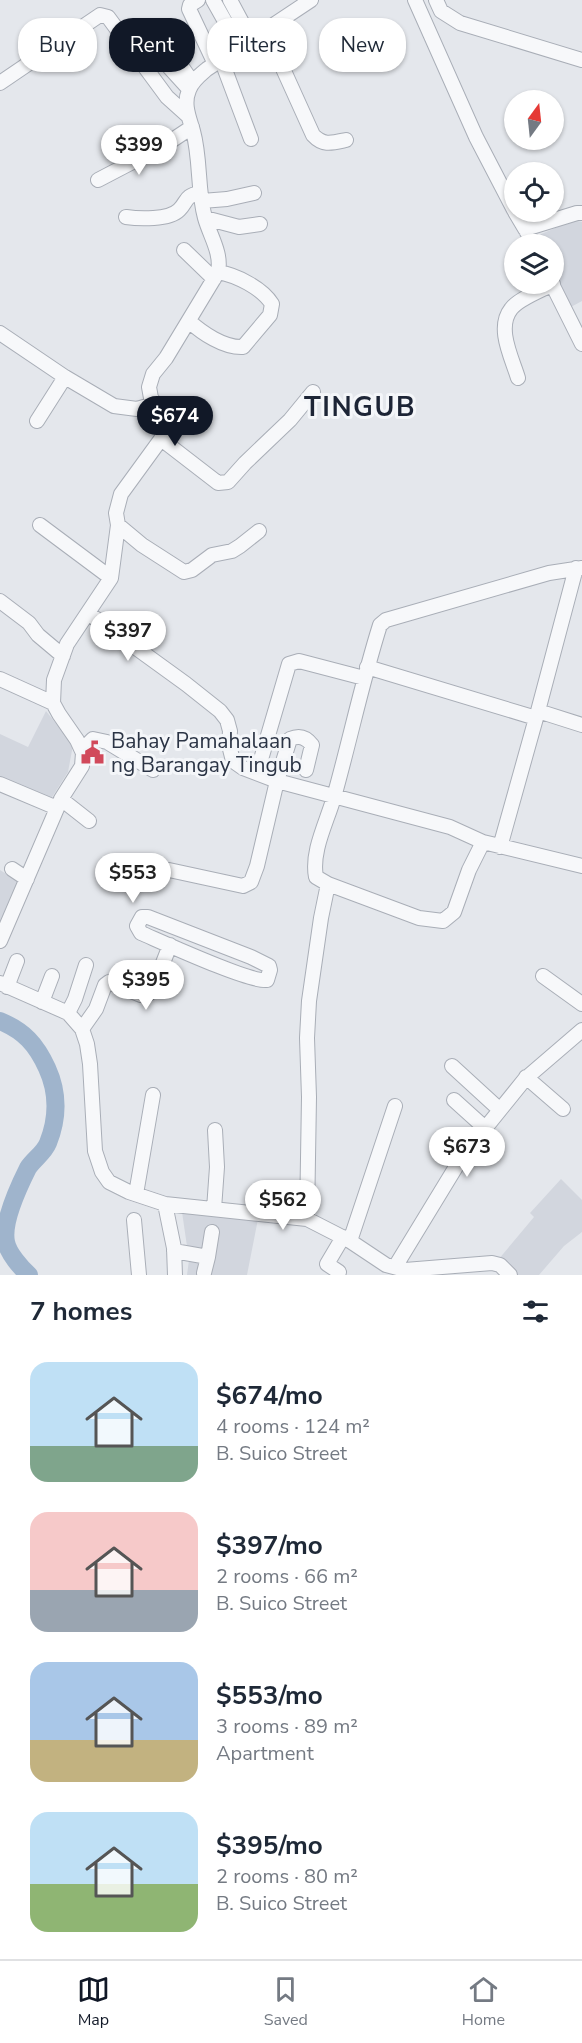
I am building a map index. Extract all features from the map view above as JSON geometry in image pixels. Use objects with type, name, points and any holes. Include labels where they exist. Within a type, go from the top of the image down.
[{"type":"street","points":[[198,0],[190,5],[189,9],[207,42]]},
{"type":"street","points":[[213,0],[226,18]]},
{"type":"street","points":[[230,0],[237,18]]},
{"type":"street","points":[[285,18],[311,0]]},
{"type":"street","points":[[415,0],[476,136],[504,190]]},
{"type":"street","points":[[436,0],[441,11],[460,23],[582,60]]},
{"type":"street","points":[[0,83],[100,15],[104,15],[108,17],[167,97],[190,121]]},
{"type":"street","points":[[175,72],[191,86]]},
{"type":"street","points":[[0,941],[59,804],[82,766],[82,750],[53,703],[54,680],[68,644],[111,578],[118,525],[116,513],[121,494],[161,439],[166,426],[165,415],[150,398],[148,387],[153,374],[166,358],[216,275],[219,264],[201,197],[199,155],[190,121],[191,86],[183,72]]},
{"type":"street","points":[[191,86],[207,72]]},
{"type":"street","points":[[222,72],[251,140]]},
{"type":"street","points":[[285,72],[313,135],[319,141],[327,144],[346,140]]},
{"type":"street","points":[[98,180],[165,145],[190,121]]},
{"type":"street","points":[[126,217],[146,220],[173,214],[192,194],[227,199],[254,193]]},
{"type":"street","points":[[525,229],[582,213]]},
{"type":"street","points":[[205,218],[239,227],[260,224]]},
{"type":"street","points":[[521,222],[528,234]]},
{"type":"street","points":[[184,249],[216,275],[227,274],[266,296],[272,304],[270,315],[243,347],[230,346],[197,328],[189,321]]},
{"type":"street","points":[[518,378],[505,334],[506,319],[512,307],[535,294]]},
{"type":"street","points":[[558,294],[581,338]]},
{"type":"street","points":[[0,333],[65,377],[114,406],[137,409],[154,404]]},
{"type":"street","points":[[37,421],[65,377]]},
{"type":"street","points":[[161,439],[218,483],[223,484],[228,482],[290,420],[313,392]]},
{"type":"street","points":[[40,525],[111,578]]},
{"type":"street","points":[[118,525],[142,545],[184,572],[192,570],[212,555],[232,551],[259,531]]},
{"type":"street","points":[[483,843],[469,870],[453,912],[443,921],[419,918],[328,884],[316,877],[314,864],[335,796],[365,673],[381,625],[386,620],[549,573],[579,568],[500,847]]},
{"type":"street","points":[[0,601],[29,623],[38,635],[63,656]]},
{"type":"street","points":[[88,613],[220,711],[227,720],[230,731],[229,745],[233,761],[278,781],[450,827],[483,843],[582,866]]},
{"type":"street","points":[[257,773],[289,664],[299,661],[365,673],[582,725]]},
{"type":"street","points":[[0,679],[53,703]]},
{"type":"street","points":[[169,870],[243,886],[251,882],[290,739],[295,736],[308,740],[312,745],[306,771]]},
{"type":"street","points":[[82,750],[93,739],[107,742],[153,770]]},
{"type":"street","points":[[0,784],[59,804],[89,821]]},
{"type":"street","points":[[12,869],[27,879]]},
{"type":"street","points":[[307,1218],[309,1001],[328,884]]},
{"type":"street","points":[[142,917],[148,917],[251,957],[269,966],[267,980],[252,979],[170,945],[141,933],[137,926],[139,920],[142,917]]},
{"type":"street","points":[[82,1029],[91,1018],[105,985],[109,982],[141,995],[147,995],[152,991],[170,945]]},
{"type":"street","points":[[17,961],[3,985],[68,1013],[82,1029],[90,1064],[95,1151],[102,1172],[110,1182],[165,1204],[307,1218],[346,1239],[387,1269],[405,1270],[492,1263],[500,1265],[510,1275]]},
{"type":"street","points":[[68,1013],[86,965]]},
{"type":"street","points":[[42,1002],[52,976]]},
{"type":"street","points":[[543,976],[582,1004]]},
{"type":"street","points":[[387,1269],[462,1157],[526,1077],[582,1030]]},
{"type":"street","points":[[452,1066],[500,1110]]},
{"type":"street","points":[[526,1077],[563,1109]]},
{"type":"street","points":[[136,1194],[153,1095]]},
{"type":"street","points":[[454,1100],[485,1128]]},
{"type":"street","points":[[339,1272],[327,1264],[346,1239],[395,1106]]},
{"type":"street","points":[[214,1209],[217,1167],[215,1130]]},
{"type":"street","points":[[165,1204],[174,1251],[175,1275]]},
{"type":"street","points":[[134,1220],[139,1275]]},
{"type":"street","points":[[204,1273],[212,1232]]},
{"type":"street","points":[[174,1251],[208,1257]]},
{"type":"shaded area","points":[[574,220],[582,222],[582,301],[569,308],[563,294],[564,234],[541,234]]},
{"type":"shaded area","points":[[46,711],[73,745],[68,772],[47,805],[0,783],[0,734],[28,747]]},
{"type":"shaded area","points":[[0,870],[19,882],[0,927]]},
{"type":"shaded area","points":[[561,1179],[582,1200],[582,1232],[564,1246],[539,1275],[513,1275],[498,1260],[534,1217],[530,1213]]},
{"type":"shaded area","points":[[182,1212],[258,1219],[247,1275],[187,1275],[189,1260]]},
{"type":"waterway","points":[[0,1021],[16,1029],[34,1045],[51,1077],[55,1096],[54,1124],[48,1143],[28,1168],[12,1204],[6,1225],[5,1234],[9,1251],[29,1275]]},
{"type":"place","name":"Bahay Pamahalaan ng Barangay Tingub","points":[[93,753]]},
{"type":"district","name":"TINGUB","points":[[360,407]]}]
